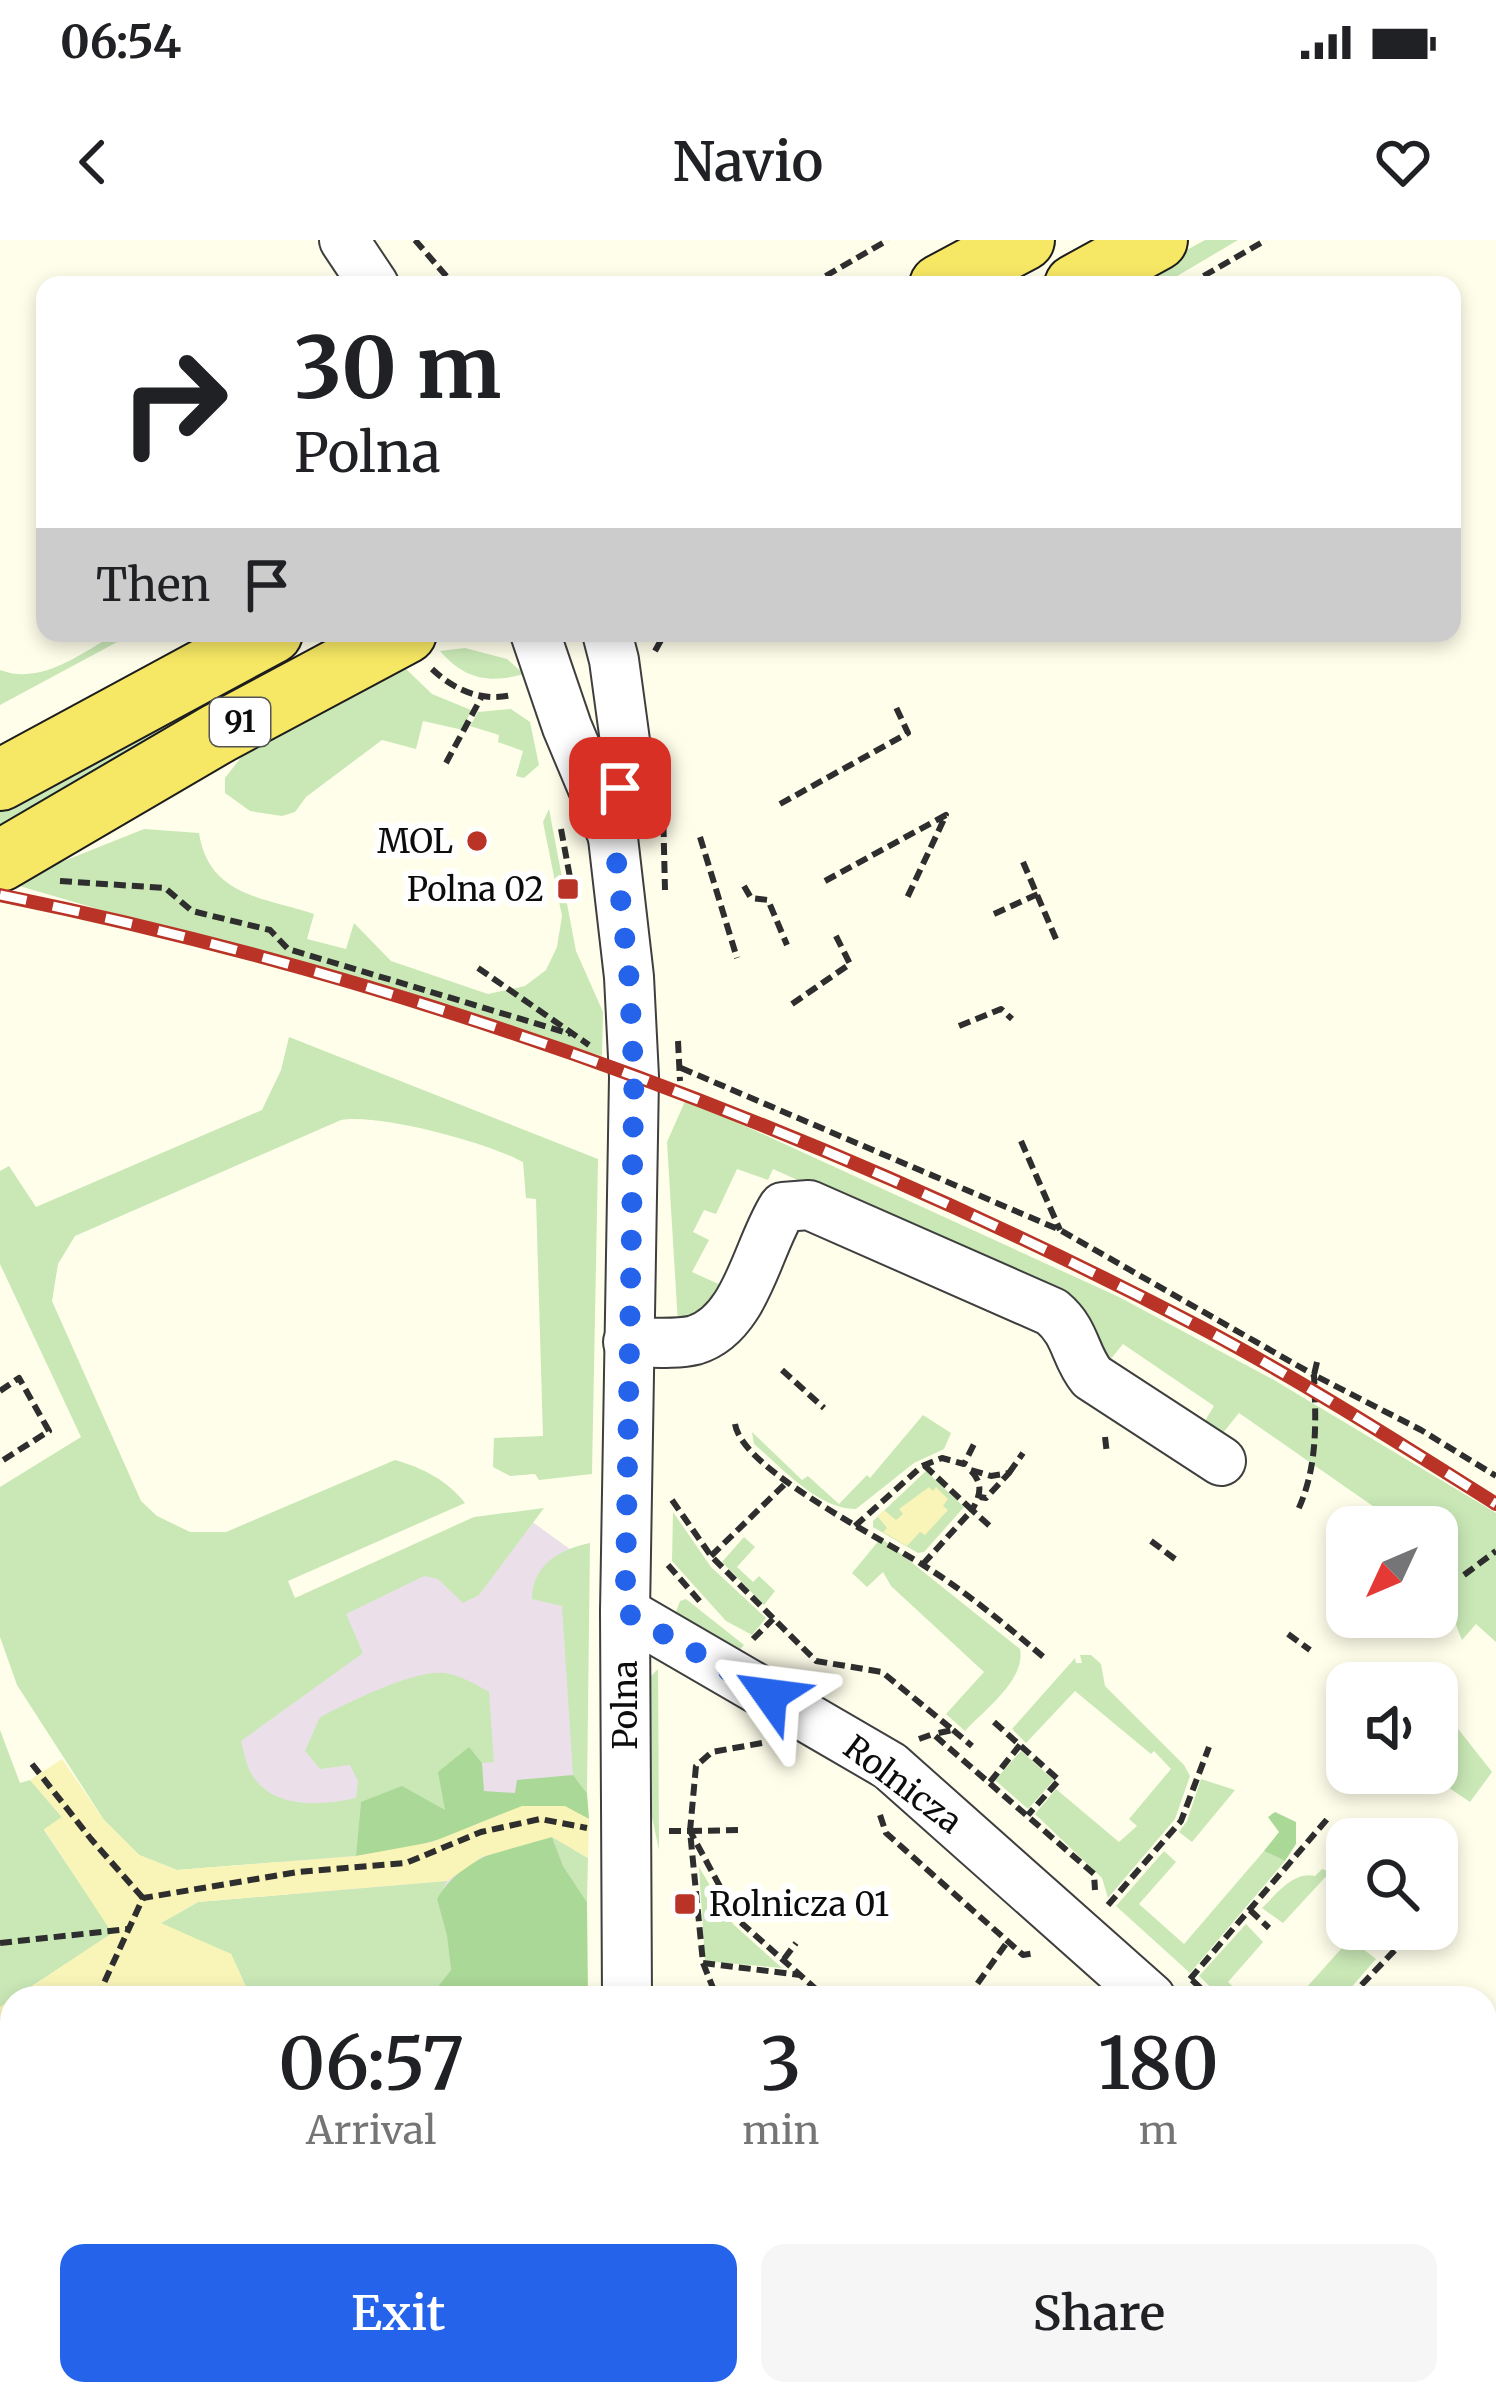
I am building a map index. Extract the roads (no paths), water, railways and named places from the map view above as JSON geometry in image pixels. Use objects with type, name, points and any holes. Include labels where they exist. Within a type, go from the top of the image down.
[{"type":"main road","points":[[957,276],[1024,240]]},
{"type":"main road","points":[[1091,276],[1157,240]]},
{"type":"main road","name":"91","points":[[0,780],[255,642]]},
{"type":"main road","name":"91","points":[[24,870],[219,733],[414,645]]},
{"type":"street","points":[[344,240],[369,276]]},
{"type":"street","name":"Polna","points":[[538,642],[567,728],[614,838]]},
{"type":"street","name":"Polna","points":[[609,642],[625,741],[614,838],[634,1077],[625,1612],[647,1828],[628,1986]]},
{"type":"street","points":[[628,1342],[689,1341],[716,1328],[739,1300],[783,1207],[809,1205],[1052,1312],[1072,1333],[1092,1377],[1221,1461]]},
{"type":"street","name":"Rolnicza","points":[[625,1612],[890,1766],[1167,1986]]},
{"type":"railway","points":[[0,895],[156,930],[464,1017],[765,1126],[912,1188],[1200,1327],[1496,1504]]},
{"type":"place","name":"MOL","points":[[477,841]]},
{"type":"place","name":"Polna 02","points":[[568,889]]},
{"type":"place","name":"Rolnicza 01","points":[[685,1904]]}]
